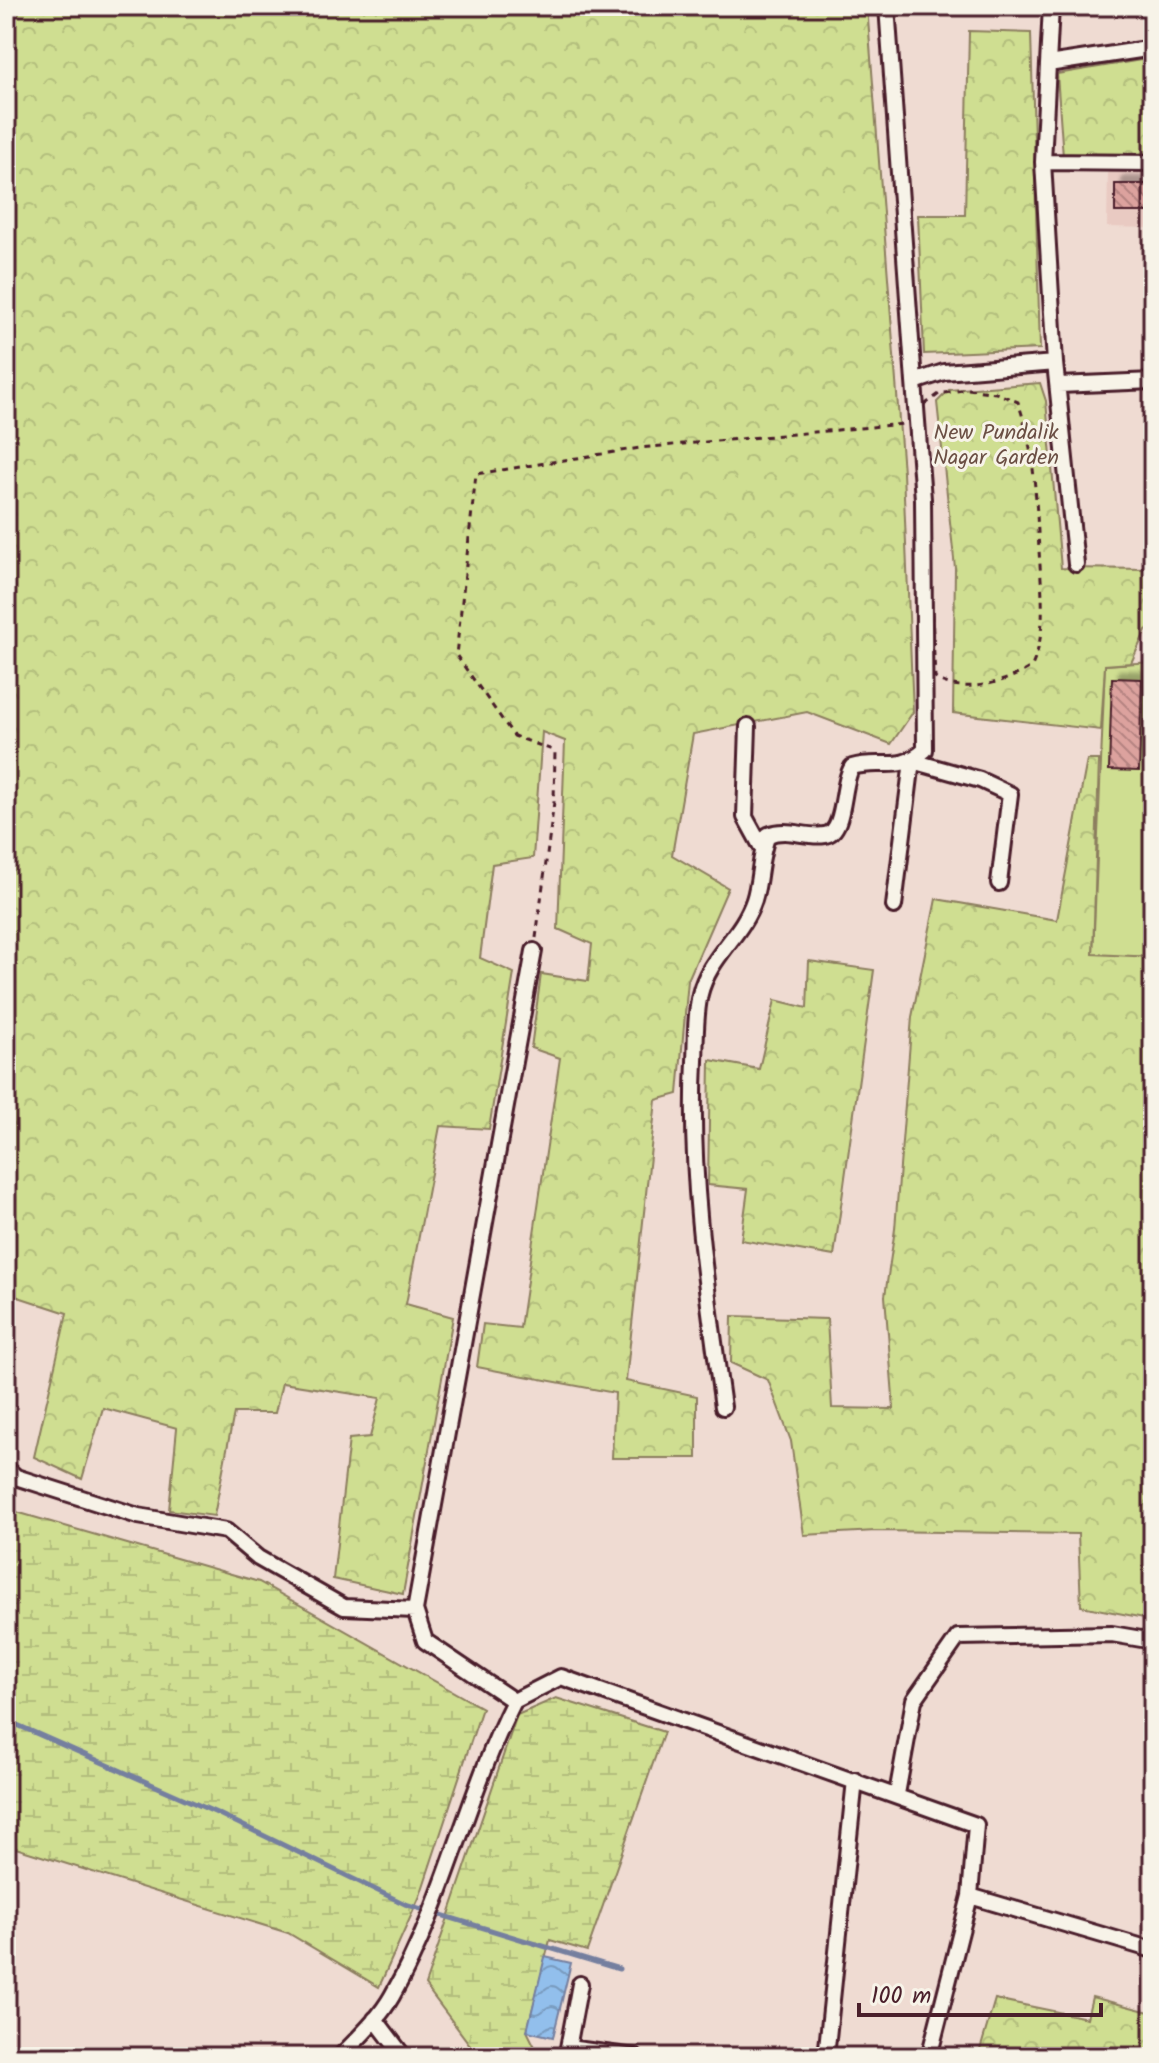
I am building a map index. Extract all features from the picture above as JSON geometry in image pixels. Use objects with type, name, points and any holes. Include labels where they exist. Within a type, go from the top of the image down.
[{"type":"street","points":[[723,1407],[696,1217],[692,1112],[699,998],[707,968],[736,933],[754,900],[762,848],[768,835],[781,830],[822,836],[833,833],[839,826],[845,778],[852,767],[866,763],[895,767],[912,761],[925,750],[928,735],[923,499],[915,423],[887,6]]},
{"type":"street","points":[[1051,6],[1043,162],[1055,363],[1076,564]]},
{"type":"street","points":[[1048,64],[1153,48]]},
{"type":"street","points":[[1043,162],[1153,163]]},
{"type":"street","points":[[914,382],[944,372],[1055,363]]},
{"type":"street","points":[[1059,385],[1153,381]]},
{"type":"street","points":[[748,726],[745,817],[762,848]]},
{"type":"street","points":[[912,761],[980,780],[1010,794],[999,883]]},
{"type":"street","points":[[894,906],[912,761]]},
{"type":"street","points":[[514,1701],[425,1641],[415,1610],[534,951]]},
{"type":"street","points":[[6,1468],[16,1477],[138,1516],[226,1531],[258,1558],[344,1607],[415,1610]]},
{"type":"street","points":[[897,1794],[914,1700],[958,1637],[1112,1634],[1153,1641]]},
{"type":"street","points":[[340,2057],[392,1996],[454,1858],[490,1748],[514,1701],[561,1677],[897,1794],[976,1825],[970,1896],[929,2057]]},
{"type":"street","points":[[826,2057],[855,1780]]},
{"type":"street","points":[[970,1896],[1153,1950]]},
{"type":"street","points":[[580,1984],[568,2048],[635,2057]]},
{"type":"street","points":[[375,2019],[404,2057]]},
{"type":"path","points":[[968,389],[996,393],[1018,402],[1028,431],[1034,469],[1044,597],[1036,656],[1032,666],[1020,675],[993,682],[969,686],[935,678],[923,406],[939,394],[968,389]]},
{"type":"path","points":[[534,951],[554,802],[555,751],[514,736],[456,655],[476,474],[640,448],[915,423]]},
{"type":"shaded area","points":[[1108,169],[1153,169],[1153,228],[1107,227]]},
{"type":"green space","points":[[6,6],[867,6],[903,472],[913,712],[891,744],[807,712],[693,734],[672,855],[728,888],[688,980],[678,1094],[656,1100],[626,1381],[697,1396],[697,1458],[612,1458],[615,1393],[477,1367],[483,1324],[520,1328],[560,1058],[531,1048],[541,974],[588,981],[592,944],[558,929],[565,741],[542,732],[533,858],[492,864],[480,958],[514,973],[489,1129],[440,1126],[406,1304],[453,1317],[403,1594],[333,1579],[349,1439],[370,1437],[380,1398],[282,1383],[275,1413],[234,1413],[214,1516],[169,1510],[177,1428],[103,1408],[82,1479],[34,1457],[67,1313],[6,1293]]},
{"type":"green space","points":[[969,31],[1031,33],[1040,349],[924,354],[918,215],[965,215]]},
{"type":"green space","points":[[1153,58],[1153,153],[1063,157],[1057,74]]},
{"type":"green space","name":"New Pundalik Nagar Garden","points":[[1040,383],[1046,401],[1061,568],[1153,569],[1153,626],[1146,630],[1131,663],[1105,665],[1101,730],[953,713],[955,568],[937,402],[949,390]]},
{"type":"green space","points":[[1153,662],[1153,957],[1093,955],[1105,665]]},
{"type":"green space","points":[[1087,760],[1099,760],[1093,954],[1153,957],[1153,1616],[1144,1618],[1081,1606],[1078,1534],[876,1531],[804,1535],[791,1441],[768,1380],[731,1363],[732,1316],[827,1319],[832,1408],[894,1409],[885,1296],[895,1229],[912,1017],[936,899],[1057,920]]},
{"type":"green space","points":[[809,961],[874,970],[834,1256],[741,1240],[748,1189],[708,1185],[710,1060],[759,1069],[775,1000],[807,1008]]},
{"type":"green space","points":[[6,1509],[259,1582],[482,1708],[420,1896],[379,1987],[288,1933],[6,1845]]},
{"type":"green space","points":[[556,1698],[664,1732],[587,1951],[550,1940],[527,2031],[536,2049],[523,2057],[479,2057],[425,1985],[517,1715]]},
{"type":"green space","points":[[1092,1997],[1153,2013],[1153,2057],[978,2057],[995,1999],[1087,2018]]},
{"type":"green space","points":[[935,2052],[978,2057],[936,2057]]},
{"type":"water","points":[[545,1957],[571,1963],[553,2037],[527,2031]]},
{"type":"building","points":[[1115,184],[1153,184],[1153,212],[1115,212]]},
{"type":"building","points":[[1112,678],[1142,679],[1139,771],[1109,770]]},
{"type":"waterway","points":[[6,1720],[219,1814],[405,1904],[619,1969]]}]
